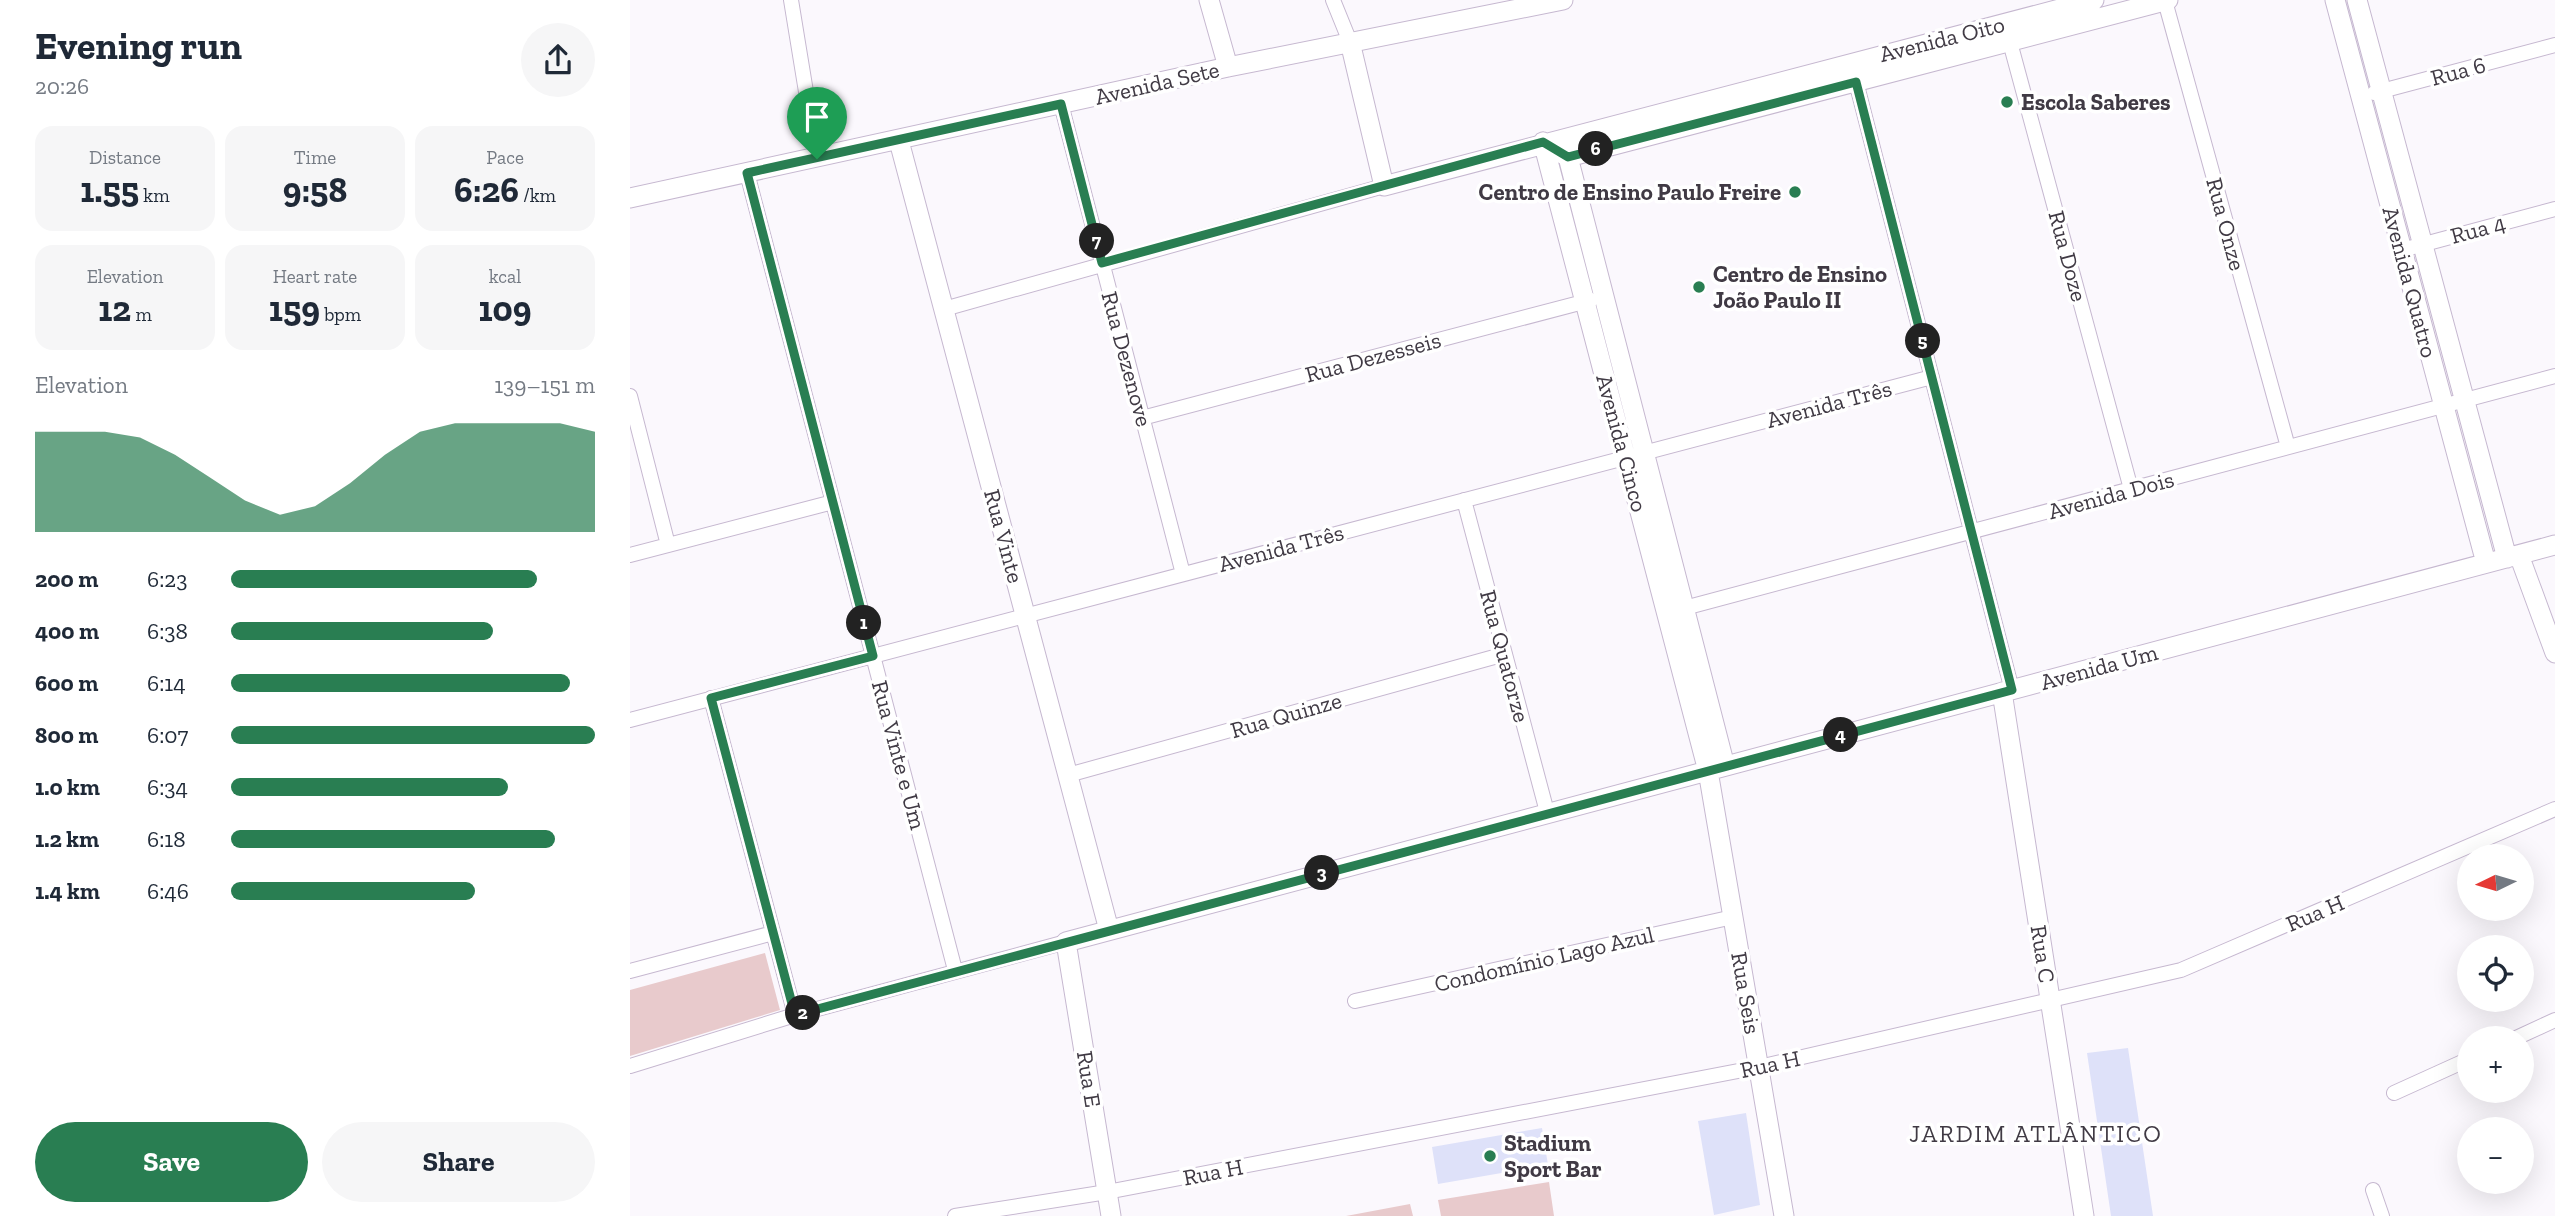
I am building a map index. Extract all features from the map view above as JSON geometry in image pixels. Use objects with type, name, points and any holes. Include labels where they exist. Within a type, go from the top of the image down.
[{"type":"street","points":[[792,0],[817,159]]},
{"type":"street","points":[[1209,0],[1228,67]]},
{"type":"street","points":[[944,309],[1384,186],[1350,42],[1333,0]]},
{"type":"street","name":"Avenida Oito","points":[[1384,186],[1543,142],[1854,72],[2007,32],[2094,0]]},
{"type":"street","points":[[2007,32],[2166,0]]},
{"type":"street","name":"Rua Onze","points":[[2166,0],[2288,447]]},
{"type":"street","name":"Avenida Quatro","points":[[2335,0],[2486,563]]},
{"type":"street","name":"Avenida Quatro","points":[[2357,0],[2465,401],[2513,556],[2555,653]]},
{"type":"street","name":"Avenida Sete","points":[[630,198],[1228,67],[1557,1]]},
{"type":"street","name":"Rua Doze","points":[[2007,32],[2132,489]]},
{"type":"street","name":"Rua 6","points":[[2361,97],[2555,45]]},
{"type":"street","points":[[1543,142],[1568,157],[1854,72],[1973,531],[2007,691]]},
{"type":"street","name":"Rua Dezenove","points":[[1061,104],[1183,574]]},
{"type":"street","name":"Rua Vinte","points":[[899,141],[1110,930]]},
{"type":"street","name":"Avenida Cinco","points":[[1543,142],[1595,300],[1716,769]]},
{"type":"street","name":"Avenida Cinco","points":[[1568,157],[1595,300]]},
{"type":"street","name":"Rua Vinte e Um","points":[[747,173],[955,970]]},
{"type":"street","name":"Rua 4","points":[[2402,250],[2555,209]]},
{"type":"street","name":"Rua Dezesseis","points":[[1142,418],[1595,300]]},
{"type":"street","name":"Avenida Dois","points":[[1675,611],[2555,376]]},
{"type":"street","name":"Avenida Três","points":[[630,720],[1932,377]]},
{"type":"street","points":[[630,396],[668,545]]},
{"type":"street","name":"Rua Quatorze","points":[[1464,500],[1547,813]]},
{"type":"street","points":[[630,555],[832,502]]},
{"type":"street","name":"Avenida Um","points":[[630,1066],[795,1015],[955,970],[2555,545]]},
{"type":"street","name":"Rua Quinze","points":[[1068,775],[1504,654]]},
{"type":"street","name":"Rua C","points":[[2007,691],[2050,1000],[2084,1216]]},
{"type":"street","points":[[711,698],[795,1015]]},
{"type":"street","name":"Rua Seis","points":[[1716,769],[1733,917],[1784,1216]]},
{"type":"street","name":"Rua H","points":[[955,1216],[1107,1192],[1759,1068],[2196,965],[2555,809]]},
{"type":"street","name":"Condomínio Lago Azul","points":[[1355,1001],[1733,917]]},
{"type":"street","points":[[630,971],[773,933]]},
{"type":"street","name":"Rua E","points":[[1066,942],[1111,1216]]},
{"type":"street","points":[[2534,1030],[2555,1020]]},
{"type":"street","points":[[2394,1093],[2457,1064]]},
{"type":"street","points":[[2374,1190],[2382,1216]]},
{"type":"shaded area","points":[[765,953],[780,1010],[630,1056],[630,990]]},
{"type":"shaded area","points":[[1549,1182],[1554,1216],[1441,1216],[1438,1200]]},
{"type":"shaded area","points":[[1410,1204],[1413,1216],[1346,1216]]},
{"type":"building","points":[[2128,1048],[2153,1216],[2111,1216],[2087,1053]]},
{"type":"building","points":[[1746,1113],[1760,1205],[1714,1215],[1698,1121]]},
{"type":"building","name":"Stadium Sport Bar","points":[[1542,1128],[1548,1165],[1438,1184],[1432,1147]]},
{"type":"place","name":"Escola Saberes","points":[[2007,102]]},
{"type":"place","name":"Centro de Ensino Paulo Freire","points":[[1795,192]]},
{"type":"place","name":"Centro de Ensino João Paulo II","points":[[1699,287]]},
{"type":"place","name":"Stadium Sport Bar","points":[[1490,1156]]},
{"type":"district","name":"JARDIM ATLÂNTICO","points":[[2036,1134]]},
{"type":"route","points":[[1856,82],[2012,690],[955,970],[795,1015],[711,698],[873,656],[747,173],[817,159],[1061,104],[1102,263],[1543,142],[1568,157],[1856,82]]}]
